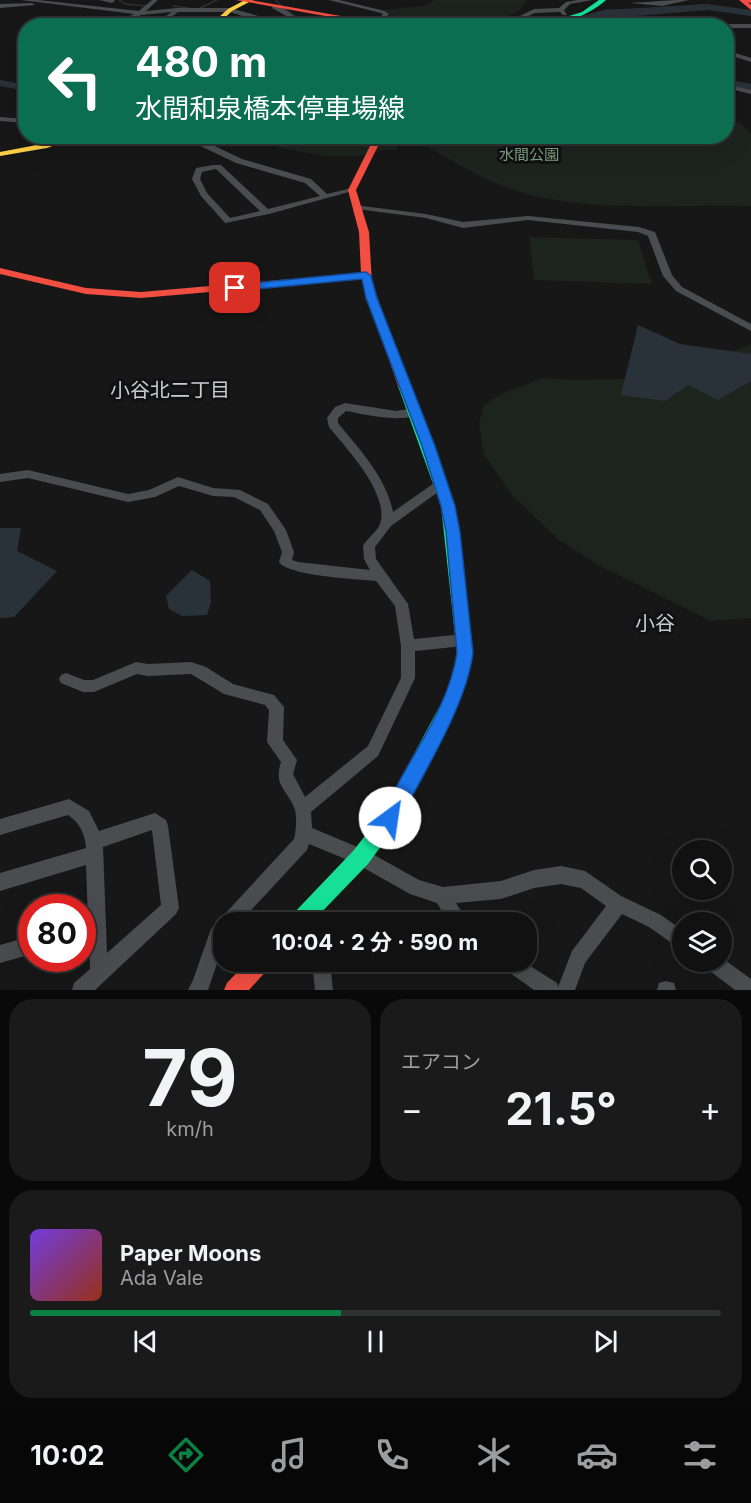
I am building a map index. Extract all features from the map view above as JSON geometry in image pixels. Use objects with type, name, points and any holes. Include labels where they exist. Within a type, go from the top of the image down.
[{"type":"main road","points":[[555,18],[597,6],[603,0]]},
{"type":"main road","points":[[744,0],[751,1]]},
{"type":"main road","points":[[744,0],[751,8]]},
{"type":"main road","points":[[222,18],[242,3],[348,18]]},
{"type":"main road","points":[[0,154],[50,144]]},
{"type":"main road","points":[[310,912],[362,857],[404,795],[449,705],[463,670],[464,640],[453,532],[441,484],[372,298],[366,276],[364,232],[352,190],[375,144]]},
{"type":"main road","points":[[0,271],[86,291],[141,296],[366,276]]},
{"type":"main road","points":[[234,990],[251,972]]},
{"type":"street","points":[[24,0],[141,13],[196,10],[242,3],[258,18]]},
{"type":"street","points":[[76,6],[87,0]]},
{"type":"street","points":[[102,0],[112,1]]},
{"type":"street","points":[[130,18],[141,13],[155,0]]},
{"type":"street","points":[[196,10],[219,0]]},
{"type":"street","points":[[333,0],[383,12],[386,14],[382,18]]},
{"type":"street","points":[[549,0],[541,6],[563,14],[568,3],[589,0]]},
{"type":"street","points":[[633,3],[662,4],[686,0]]},
{"type":"street","points":[[0,6],[51,4]]},
{"type":"street","points":[[275,6],[274,8],[294,18]]},
{"type":"street","points":[[86,15],[97,9]]},
{"type":"street","points":[[519,18],[534,11],[552,9]]},
{"type":"street","points":[[166,18],[179,10]]},
{"type":"street","points":[[734,26],[751,26]]},
{"type":"street","points":[[734,54],[751,60]]},
{"type":"street","points":[[734,88],[751,92]]},
{"type":"street","points":[[0,119],[18,120]]},
{"type":"street","points":[[203,144],[239,161],[308,181],[325,196]]},
{"type":"street","points":[[266,212],[218,167],[199,170],[196,174],[196,179],[204,194],[228,221],[266,212],[325,196],[352,190]]},
{"type":"street","points":[[357,207],[426,216],[463,225],[528,218],[639,230],[652,234],[668,276],[679,289],[751,328]]},
{"type":"street","points":[[386,523],[388,508],[378,485],[333,424],[332,418],[339,409],[345,407],[396,415],[415,412]]},
{"type":"street","points":[[0,478],[28,474],[128,498],[151,494],[178,481],[213,492],[236,493],[264,507],[272,516],[288,552],[285,562],[296,567],[380,576]]},
{"type":"street","points":[[303,810],[373,751],[408,678],[408,646],[401,604],[370,559],[369,546],[386,523],[441,484]]},
{"type":"street","points":[[408,646],[464,640]]},
{"type":"street","points":[[66,680],[83,686],[94,686],[136,668],[148,670],[191,668],[201,671],[229,689],[269,700],[277,707],[275,742],[289,760],[285,774],[303,810],[304,832],[300,844],[237,912]]},
{"type":"street","points":[[0,827],[69,807],[80,812],[90,825],[94,848],[92,894]]},
{"type":"street","points":[[0,882],[94,848],[135,826],[155,821],[160,826],[170,908],[81,990]]},
{"type":"street","points":[[304,832],[362,857],[416,888],[443,896],[501,890],[534,879],[561,875],[585,880],[619,904],[655,921],[672,933]]},
{"type":"street","points":[[443,896],[451,912]]},
{"type":"street","points":[[566,990],[578,957],[619,904]]},
{"type":"street","points":[[0,954],[18,949]]},
{"type":"street","points":[[197,990],[201,985],[213,950]]},
{"type":"street","points":[[96,958],[99,973]]},
{"type":"street","points":[[322,972],[324,990]]},
{"type":"street","points":[[524,972],[550,990]]},
{"type":"street","points":[[726,972],[751,990]]},
{"type":"green space","points":[[435,0],[527,0],[519,10],[502,18],[390,18],[389,13],[384,10],[424,6]]},
{"type":"green space","name":"水間公園","points":[[734,123],[740,123],[751,134],[751,206],[602,205],[544,198],[494,182],[427,147],[430,144],[734,144]]},
{"type":"green space","points":[[275,144],[396,144],[397,150],[382,150],[361,156],[325,156],[280,148]]},
{"type":"green space","points":[[529,237],[638,240],[652,284],[534,280]]},
{"type":"green space","points":[[751,345],[751,618],[711,621],[600,566],[559,540],[512,495],[484,454],[479,424],[483,406],[501,394],[542,378],[631,379],[702,361]]},
{"type":"shaded area","points":[[638,325],[680,344],[751,354],[751,381],[718,400],[688,385],[665,401],[621,395]]},
{"type":"shaded area","points":[[0,528],[21,528],[17,551],[57,571],[14,617],[0,618]]},
{"type":"shaded area","points":[[192,570],[210,581],[211,602],[207,615],[182,616],[169,609],[166,596]]},
{"type":"waterway","points":[[119,0],[125,4],[146,6]]},
{"type":"waterway","points":[[198,9],[217,0]]},
{"type":"waterway","points":[[276,0],[281,6]]},
{"type":"waterway","points":[[581,17],[607,10],[656,10],[701,5],[716,7]]},
{"type":"waterway","points":[[173,6],[189,8]]},
{"type":"waterway","points":[[591,18],[607,13],[707,7],[751,13]]},
{"type":"waterway","points":[[284,9],[298,18]]},
{"type":"waterway","points":[[0,83],[18,86]]},
{"type":"waterway","points":[[734,83],[751,87]]},
{"type":"traffic: fast","points":[[567,18],[584,13],[603,0]]},
{"type":"traffic: fast","points":[[309,912],[361,857],[390,818],[449,705],[458,685],[465,653],[448,506],[404,386]]},
{"type":"traffic: slow","points":[[221,18],[230,10],[250,0]]},
{"type":"traffic: slow","points":[[0,154],[50,144]]},
{"type":"traffic: jam","points":[[239,0],[347,18]]},
{"type":"traffic: jam","points":[[742,0],[751,8]]},
{"type":"traffic: jam","points":[[746,0],[751,1]]},
{"type":"traffic: jam","points":[[375,144],[352,190],[364,232],[367,283],[404,386]]},
{"type":"traffic: jam","points":[[0,271],[86,291],[141,295],[366,276]]},
{"type":"traffic: jam","points":[[234,990],[251,972]]},
{"type":"district","name":"小谷北二丁目","points":[[170,390]]},
{"type":"district","name":"小谷","points":[[655,623]]},
{"type":"route","points":[[235,288],[366,276],[372,298],[441,482],[453,532],[465,653],[463,670],[449,705],[390,818]]}]
